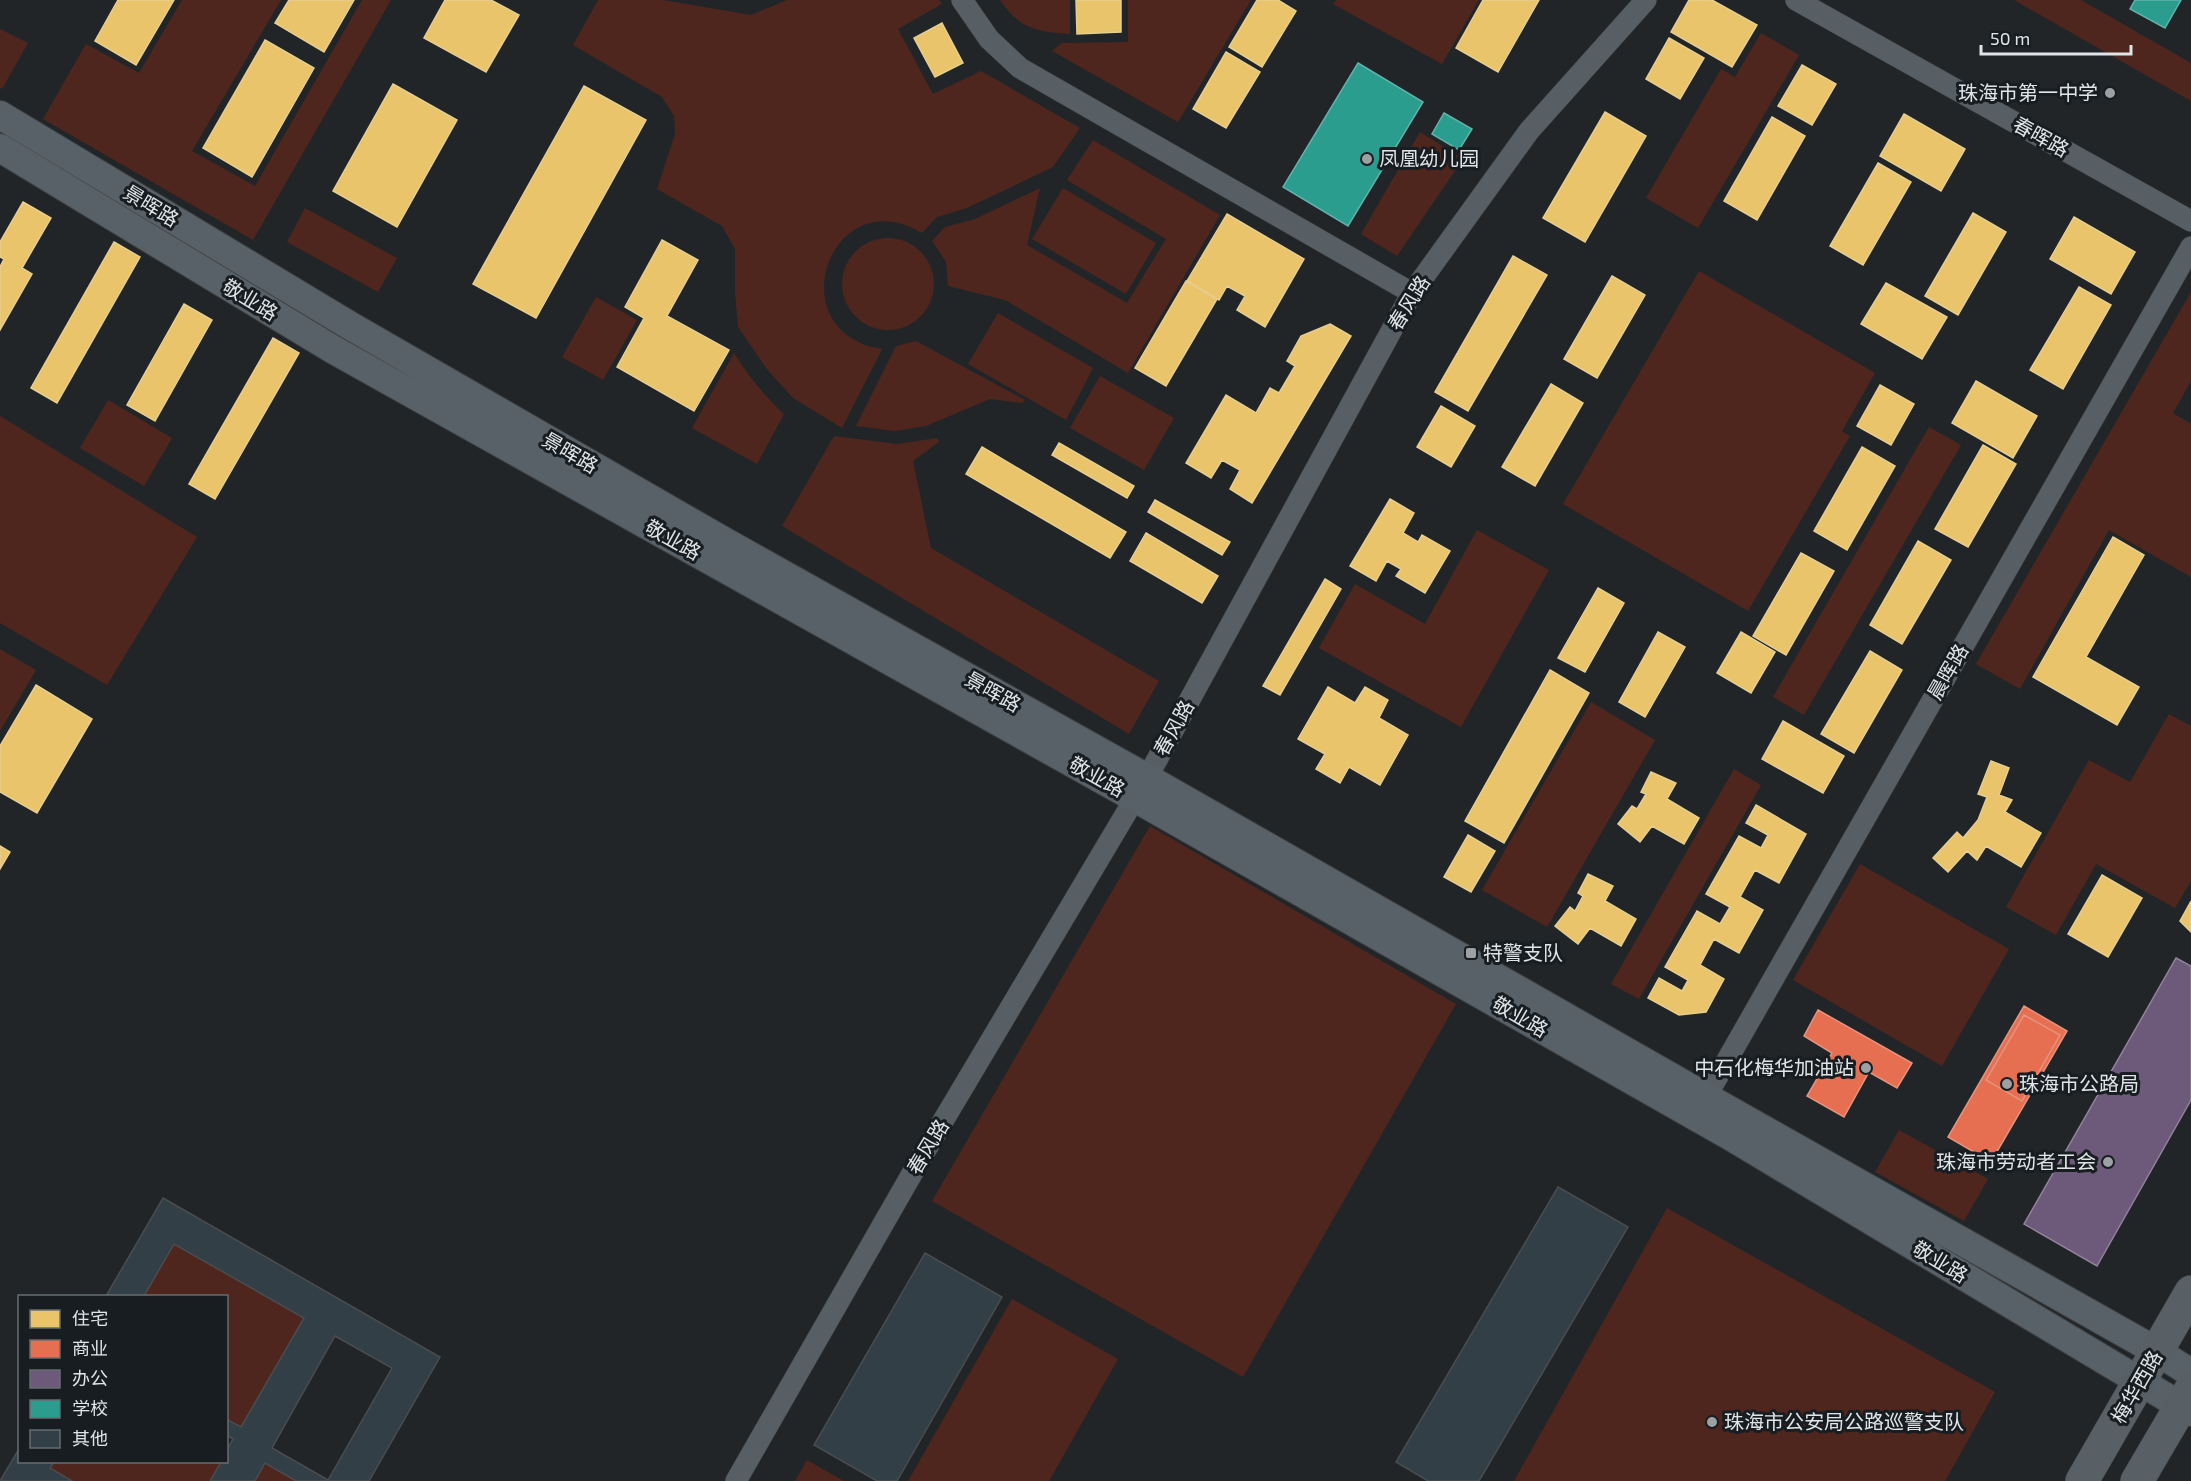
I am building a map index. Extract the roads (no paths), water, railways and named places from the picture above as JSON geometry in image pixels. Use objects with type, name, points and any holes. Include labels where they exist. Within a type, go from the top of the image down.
[{"type":"main road","name":"景晖路","points":[[0,115],[369,337],[750,556],[1141,788]]},
{"type":"main road","name":"敬业路","points":[[0,148],[334,350],[1706,1097],[2191,1373]]},
{"type":"main road","name":"敬业路","points":[[1141,788],[2141,1381],[2188,1402]]},
{"type":"main road","name":"梅华西路","points":[[2082,1481],[2191,1292]]},
{"type":"main road","points":[[2137,1481],[2188,1402]]},
{"type":"street","points":[[962,0],[988,39],[1020,68],[1412,293]]},
{"type":"street","name":"春风路","points":[[736,1481],[921,1158],[1141,788],[1412,293],[1529,131],[1646,0]]},
{"type":"street","name":"春晖路","points":[[1796,0],[2191,221]]},
{"type":"street","name":"晨晖路","points":[[1706,1097],[2191,247]]},
{"type":"place","name":"珠海市第一中学","points":[[2110,93]]},
{"type":"place","name":"凤凰幼儿园","points":[[1367,159]]},
{"type":"place","name":"特警支队","points":[[1471,953]]},
{"type":"place","name":"中石化梅华加油站","points":[[1866,1068]]},
{"type":"place","name":"珠海市公路局","points":[[2007,1084]]},
{"type":"place","name":"珠海市劳动者工会","points":[[2108,1162]]},
{"type":"place","name":"珠海市公安局公路巡警支队","points":[[1712,1422]]}]
